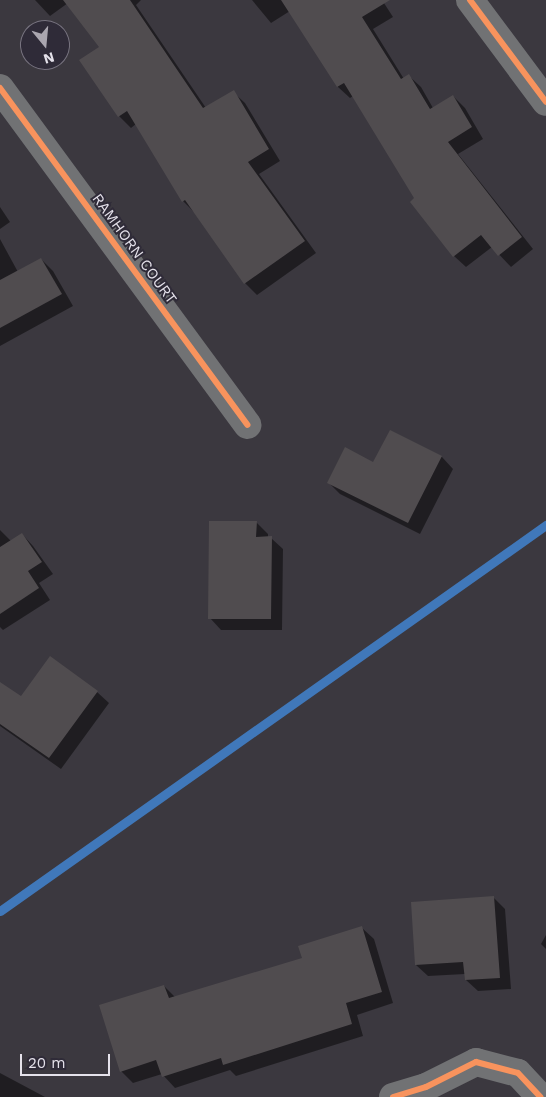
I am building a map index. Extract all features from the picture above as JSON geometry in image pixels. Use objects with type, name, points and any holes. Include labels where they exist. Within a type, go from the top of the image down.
[{"type":"street","points":[[470,0],[546,102]]},
{"type":"street","name":"RAMHORN COURT","points":[[0,88],[248,425]]},
{"type":"street","points":[[393,1097],[426,1087],[476,1062],[518,1073],[540,1097]]},
{"type":"building","points":[[63,0],[130,0],[203,108],[234,90],[269,149],[248,162],[305,241],[244,284],[185,200],[182,202],[127,111],[118,117],[79,60],[99,47]]},
{"type":"building","points":[[281,0],[390,0],[362,17],[401,79],[409,74],[430,109],[453,95],[472,127],[448,142],[522,237],[498,256],[481,235],[453,257],[410,202],[414,198],[344,83],[337,87]]},
{"type":"building","points":[[41,258],[62,294],[0,328],[0,280]]},
{"type":"building","points":[[390,430],[442,456],[408,523],[327,483],[345,447],[373,462]]},
{"type":"building","points":[[209,521],[257,521],[256,537],[272,536],[271,619],[208,619]]},
{"type":"building","points":[[22,533],[42,562],[28,571],[39,588],[0,614],[0,547]]},
{"type":"building","points":[[50,656],[98,691],[49,758],[0,724],[0,682],[21,696]]},
{"type":"building","points":[[494,896],[500,978],[465,980],[463,962],[415,965],[411,902]]},
{"type":"building","points":[[362,926],[382,992],[346,1003],[352,1024],[223,1065],[221,1058],[162,1077],[156,1060],[120,1072],[99,1005],[164,985],[169,998],[302,958],[298,946]]},
{"type":"waterway","points":[[0,911],[546,525]]},
{"type":"cycle path","points":[[470,0],[546,102]]},
{"type":"cycle path","points":[[0,88],[248,425]]},
{"type":"cycle path","points":[[393,1097],[426,1087],[476,1062],[518,1073],[540,1097]]}]
